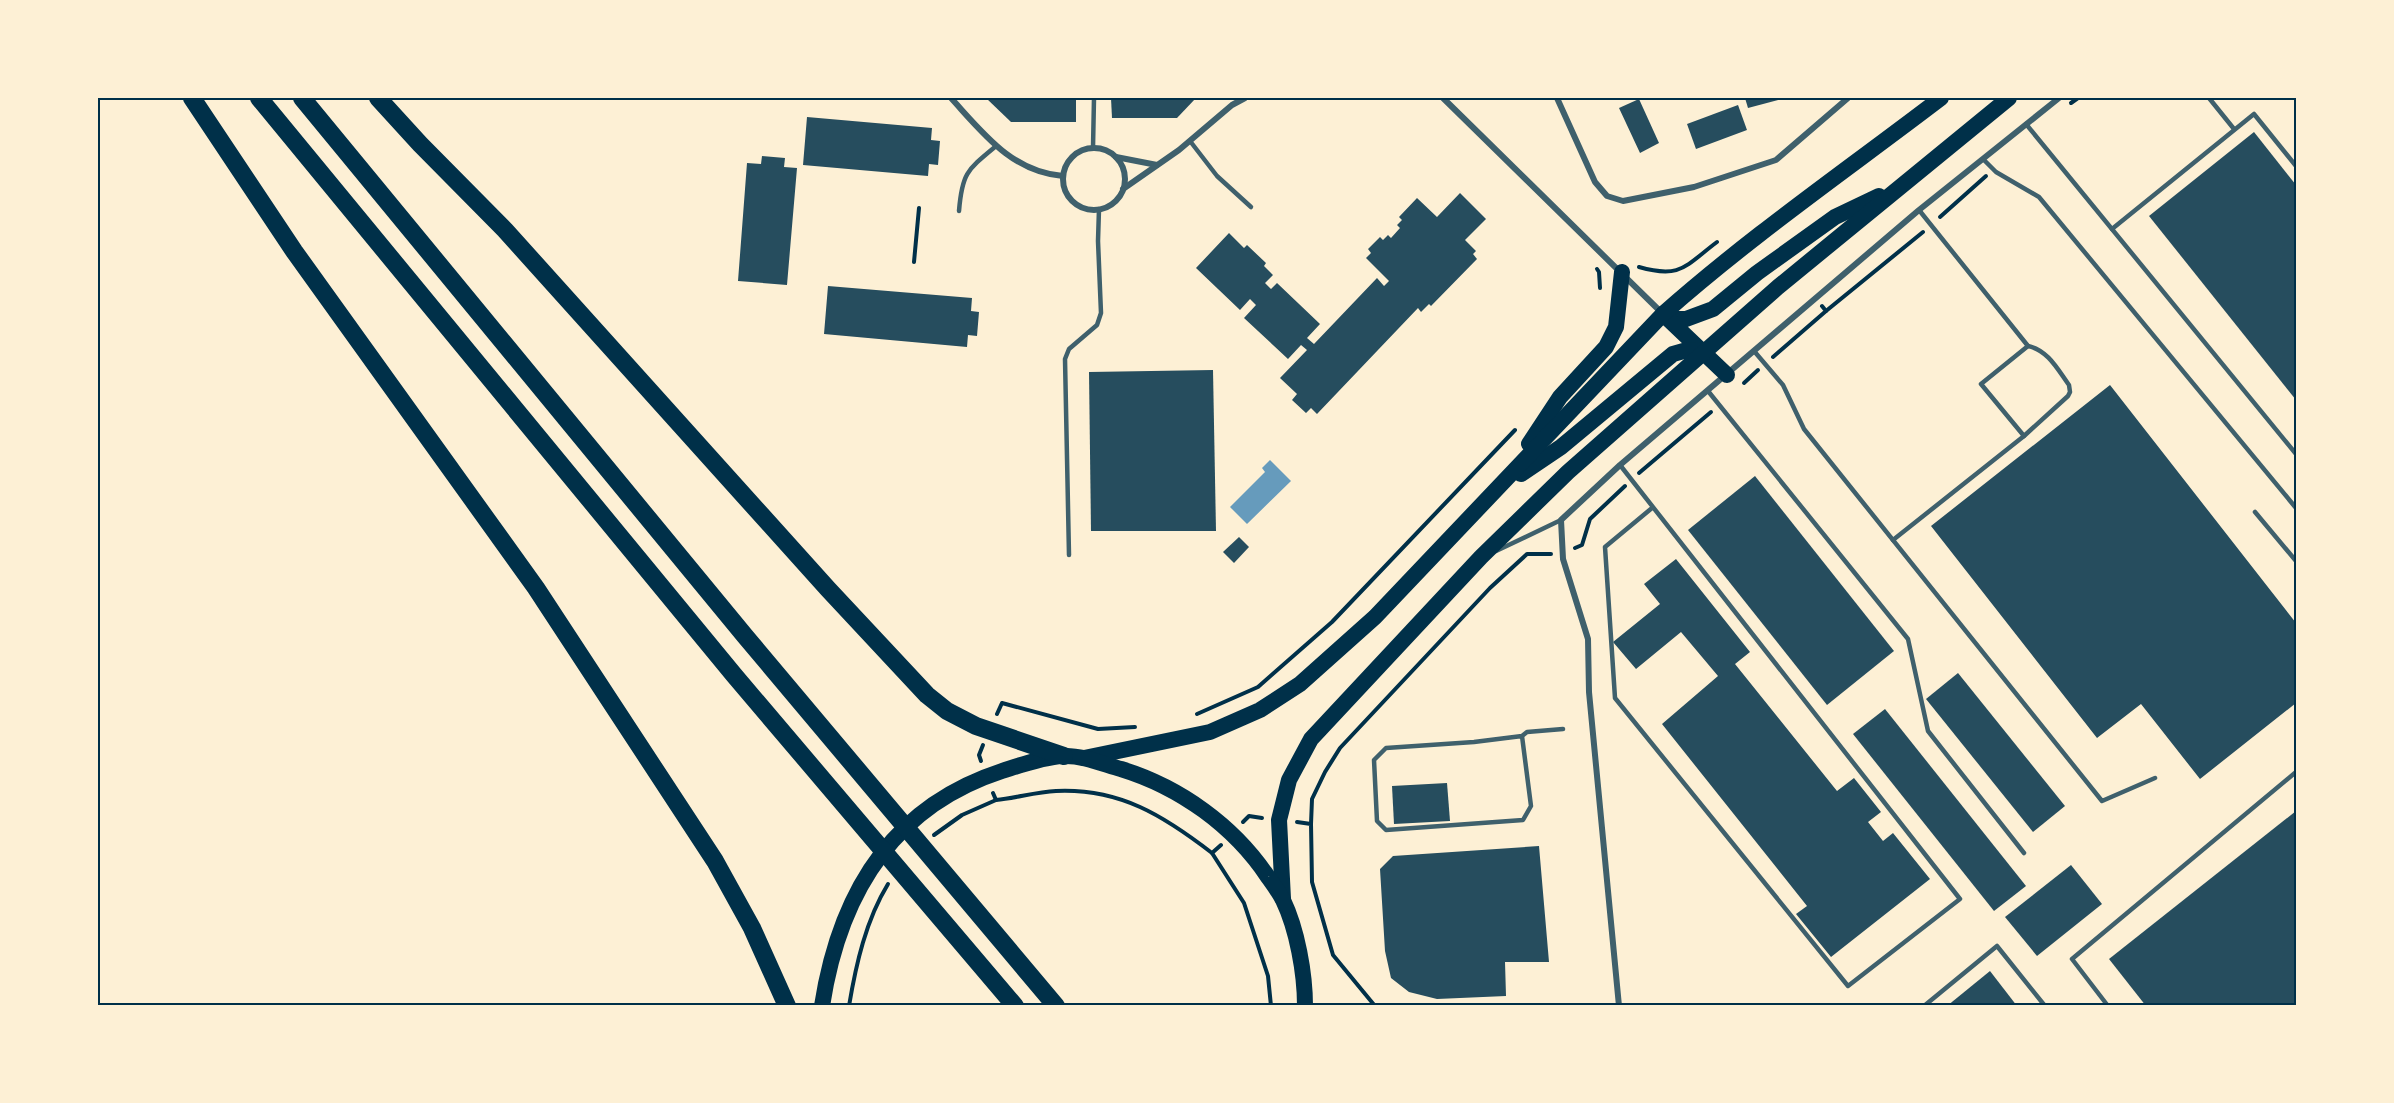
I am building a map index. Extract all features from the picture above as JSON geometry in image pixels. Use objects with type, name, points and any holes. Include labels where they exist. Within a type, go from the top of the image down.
[{"type":"highway","points":[[192,98],[294,251],[536,588],[702,841],[752,928],[787,1005]]},
{"type":"highway","points":[[259,98],[435,315],[855,821],[1015,1005]]},
{"type":"highway","points":[[302,98],[738,627],[1056,1005]]},
{"type":"highway","points":[[378,98],[505,230],[828,589],[927,695],[947,711],[989,732],[1064,756],[1084,758],[1131,772],[1165,787],[1194,804],[1232,834],[1260,865],[1283,899]]},
{"type":"highway","points":[[1084,758],[1210,732],[1260,710],[1292,689],[1375,616],[1664,314],[1705,277],[1747,244],[1941,98]]},
{"type":"highway","points":[[1314,1005],[1283,899],[1279,820],[1289,780],[1311,739],[1481,557],[1568,472],[1702,351],[2008,98]]},
{"type":"highway","points":[[1664,314],[1675,319],[1686,319],[1713,309],[1757,273],[1835,217],[1903,184]]},
{"type":"highway","points":[[1494,494],[1560,397],[1606,346],[1616,327],[1622,273]]},
{"type":"highway","points":[[1664,314],[1727,375]]},
{"type":"highway","points":[[1494,494],[1561,447],[1673,354],[1687,350],[1702,351]]},
{"type":"highway","points":[[822,1005],[828,966],[842,923],[862,883],[894,837],[924,810],[987,776],[1036,761],[1064,756]]},
{"type":"highway","points":[[1305,980],[1305,1005]]},
{"type":"street","points":[[951,98],[996,146],[1022,164],[1043,174],[1064,176]]},
{"type":"street","points":[[1123,190],[1190,141],[1232,105],[1245,98]]},
{"type":"street","points":[[1443,98],[1664,314]]},
{"type":"street","points":[[1557,98],[1594,182],[1607,196],[1623,201],[1694,187],[1776,160],[1848,98]]},
{"type":"street","points":[[1619,1005],[1589,692],[1588,639],[1563,559],[1561,520],[1620,465],[1919,210],[2059,98]]},
{"type":"street","points":[[1093,148],[1111,153],[1121,163],[1125,173],[1123,190],[1118,199],[1110,206],[1100,209],[1083,207],[1074,202],[1067,193],[1064,176],[1067,164],[1078,153],[1093,148]]},
{"type":"street","points":[[1114,156],[1157,165]]},
{"type":"lane","points":[[1093,148],[1094,98]]},
{"type":"lane","points":[[2209,98],[2234,129]]},
{"type":"lane","points":[[2112,229],[2254,114],[2296,166]]},
{"type":"lane","points":[[2026,124],[2296,454]]},
{"type":"lane","points":[[1190,141],[1217,176],[1251,207]]},
{"type":"lane","points":[[959,211],[963,180],[996,146]]},
{"type":"lane","points":[[1983,159],[1993,170],[2016,186],[2039,197],[2296,508]]},
{"type":"lane","points":[[1069,555],[1065,359],[1069,349],[1096,325],[1101,313],[1098,241],[1100,209]]},
{"type":"lane","points":[[1893,540],[2024,436],[2070,392],[2069,385],[2045,353],[2028,346],[1919,210]]},
{"type":"lane","points":[[2024,436],[1982,384],[2028,346]]},
{"type":"lane","points":[[1754,351],[1783,385],[1804,429],[2102,801],[2155,778]]},
{"type":"lane","points":[[1708,391],[1908,639],[1928,731],[2024,853]]},
{"type":"lane","points":[[1620,465],[1960,899],[1848,986],[1615,698],[1605,548],[1652,508]]},
{"type":"lane","points":[[2255,512],[2296,561]]},
{"type":"lane","points":[[1481,557],[1510,546],[1561,520]]},
{"type":"lane","points":[[1522,736],[1531,806],[1522,820],[1386,830],[1377,821],[1374,760],[1386,748],[1522,736],[1527,732],[1563,729]]},
{"type":"lane","points":[[2108,1005],[2072,959],[2296,772]]},
{"type":"lane","points":[[1924,1005],[1997,946],[2045,1005]]},
{"type":"path","points":[[2066,107],[2078,98]]},
{"type":"path","points":[[1826,311],[1931,225],[1993,170]]},
{"type":"path","points":[[914,262],[919,208]]},
{"type":"path","points":[[1599,272],[1601,295]]},
{"type":"path","points":[[1195,716],[1258,687],[1332,622],[1517,428]]},
{"type":"path","points":[[1141,727],[1098,729],[1002,703],[979,754],[996,800],[1054,791],[1093,792],[1130,802],[1173,823],[1212,853],[1244,903],[1268,976],[1271,1005]]},
{"type":"path","points":[[1212,853],[1249,816],[1311,824],[1312,882],[1333,955],[1375,1005]]},
{"type":"water","points":[[1270,460],[1291,481],[1247,524],[1230,507],[1265,472],[1262,468]]},
{"type":"building","points":[[986,98],[1076,98],[1076,122],[1011,122]]},
{"type":"building","points":[[1111,98],[1196,98],[1177,118],[1112,118]]},
{"type":"building","points":[[1745,98],[1786,98],[1748,108]]},
{"type":"building","points":[[1639,99],[1659,143],[1640,153],[1619,108]]},
{"type":"building","points":[[1738,105],[1747,130],[1696,149],[1687,124]]},
{"type":"building","points":[[807,117],[932,128],[931,140],[940,141],[938,165],[929,164],[928,176],[803,165]]},
{"type":"building","points":[[2254,132],[2296,185],[2296,400],[2149,216]]},
{"type":"building","points":[[762,156],[785,158],[784,167],[797,168],[787,285],[738,281],[747,163],[761,164]]},
{"type":"building","points":[[1460,193],[1486,219],[1465,240],[1476,251],[1473,254],[1477,259],[1431,306],[1429,304],[1421,312],[1418,308],[1317,414],[1311,408],[1306,413],[1292,400],[1297,394],[1280,378],[1307,350],[1301,345],[1288,359],[1244,318],[1256,305],[1250,299],[1240,310],[1196,268],[1229,233],[1244,248],[1247,245],[1266,263],[1264,266],[1273,275],[1265,283],[1271,289],[1277,283],[1320,324],[1307,338],[1314,344],[1377,278],[1384,286],[1389,281],[1366,258],[1371,253],[1368,249],[1380,237],[1383,240],[1388,235],[1391,238],[1400,228],[1397,225],[1402,220],[1399,217],[1417,198],[1437,217]]},
{"type":"building","points":[[828,286],[972,298],[971,311],[979,312],[977,336],[968,335],[967,347],[824,334]]},
{"type":"building","points":[[1213,370],[1216,531],[1091,531],[1089,372]]},
{"type":"building","points":[[2110,385],[2296,623],[2296,703],[2200,779],[2141,704],[2097,738],[1931,526]]},
{"type":"building","points":[[1755,476],[1894,651],[1827,705],[1688,530]]},
{"type":"building","points":[[1239,537],[1249,547],[1234,563],[1223,552]]},
{"type":"building","points":[[1676,559],[1750,652],[1735,664],[1837,791],[1854,778],[1881,812],[1868,822],[1883,841],[1893,833],[1930,879],[1831,957],[1796,914],[1807,906],[1662,724],[1718,676],[1681,632],[1636,669],[1613,642],[1660,604],[1644,584]]},
{"type":"building","points":[[1958,673],[2065,806],[2033,832],[1926,699]]},
{"type":"building","points":[[1885,709],[2026,886],[1994,911],[1853,734]]},
{"type":"building","points":[[1447,783],[1450,821],[1394,824],[1392,786]]},
{"type":"building","points":[[2296,811],[2296,1006],[2146,1006],[2109,959]]},
{"type":"building","points":[[1539,846],[1549,962],[1505,962],[1506,996],[1437,999],[1409,992],[1391,978],[1385,951],[1380,869],[1393,856]]},
{"type":"building","points":[[2071,865],[2102,904],[2037,956],[2005,917]]},
{"type":"building","points":[[1990,971],[2017,1006],[1947,1006]]}]
